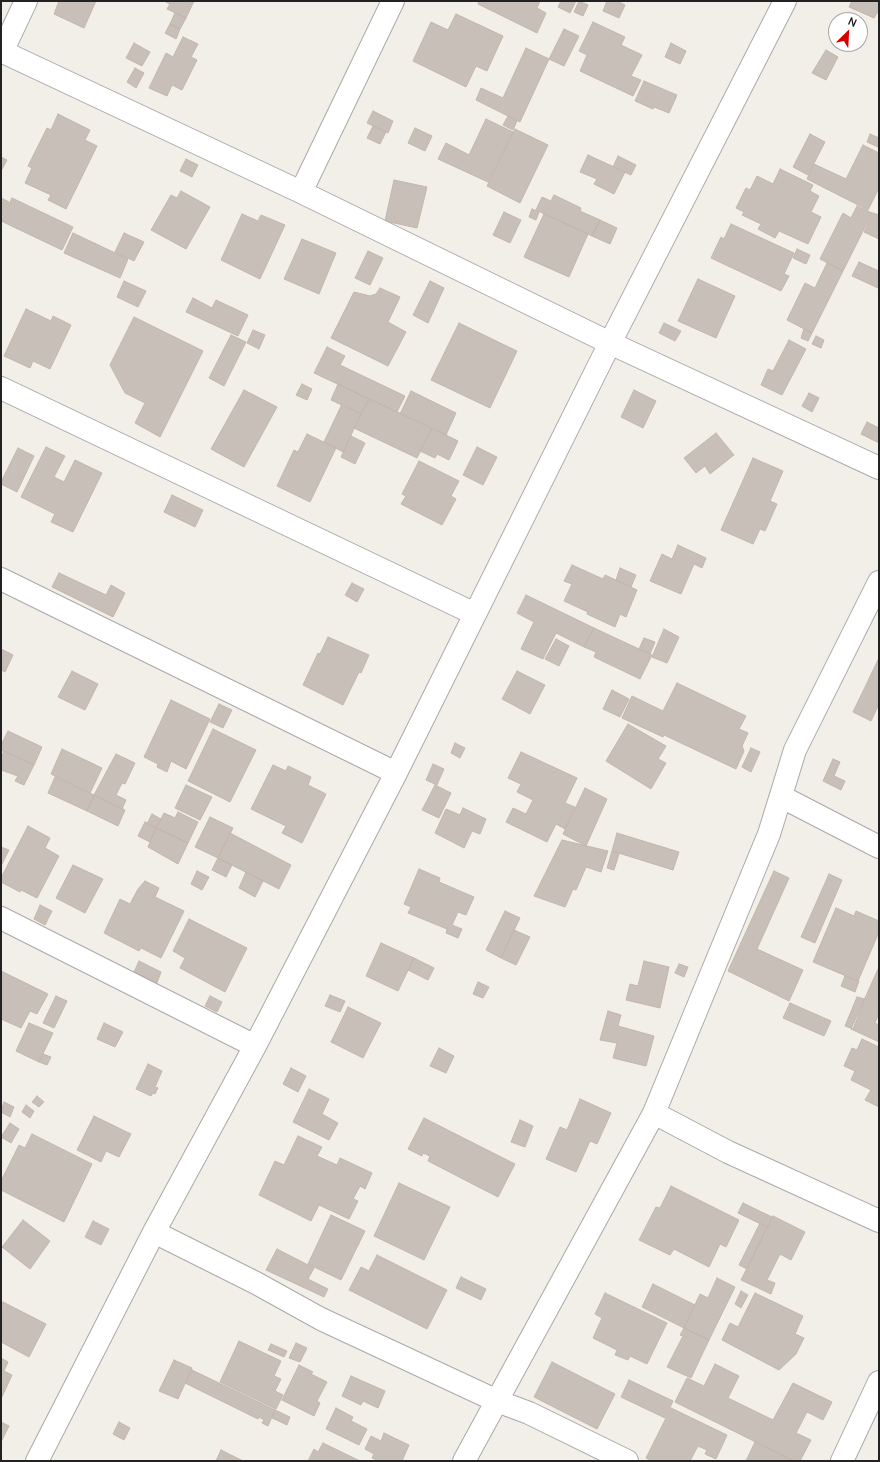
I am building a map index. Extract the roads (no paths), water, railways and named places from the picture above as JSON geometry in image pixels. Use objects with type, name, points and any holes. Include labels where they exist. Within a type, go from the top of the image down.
[{"type":"street","points":[[26,1],[1,51],[301,192],[610,344],[879,468]]},
{"type":"street","points":[[301,192],[393,1]]},
{"type":"street","points":[[37,1461],[154,1232],[255,1046],[396,773],[610,344],[785,1]]},
{"type":"street","points":[[1,388],[475,614]]},
{"type":"street","points":[[1,578],[396,773]]},
{"type":"street","points":[[464,1461],[654,1113],[769,834],[782,797],[795,750],[879,582]]},
{"type":"street","points":[[782,797],[879,847]]},
{"type":"street","points":[[1,918],[255,1046]]},
{"type":"street","points":[[654,1113],[728,1152],[879,1222]]},
{"type":"street","points":[[154,1232],[256,1283],[321,1319],[497,1400],[529,1413],[627,1461]]},
{"type":"street","points":[[842,1461],[879,1382]]}]
